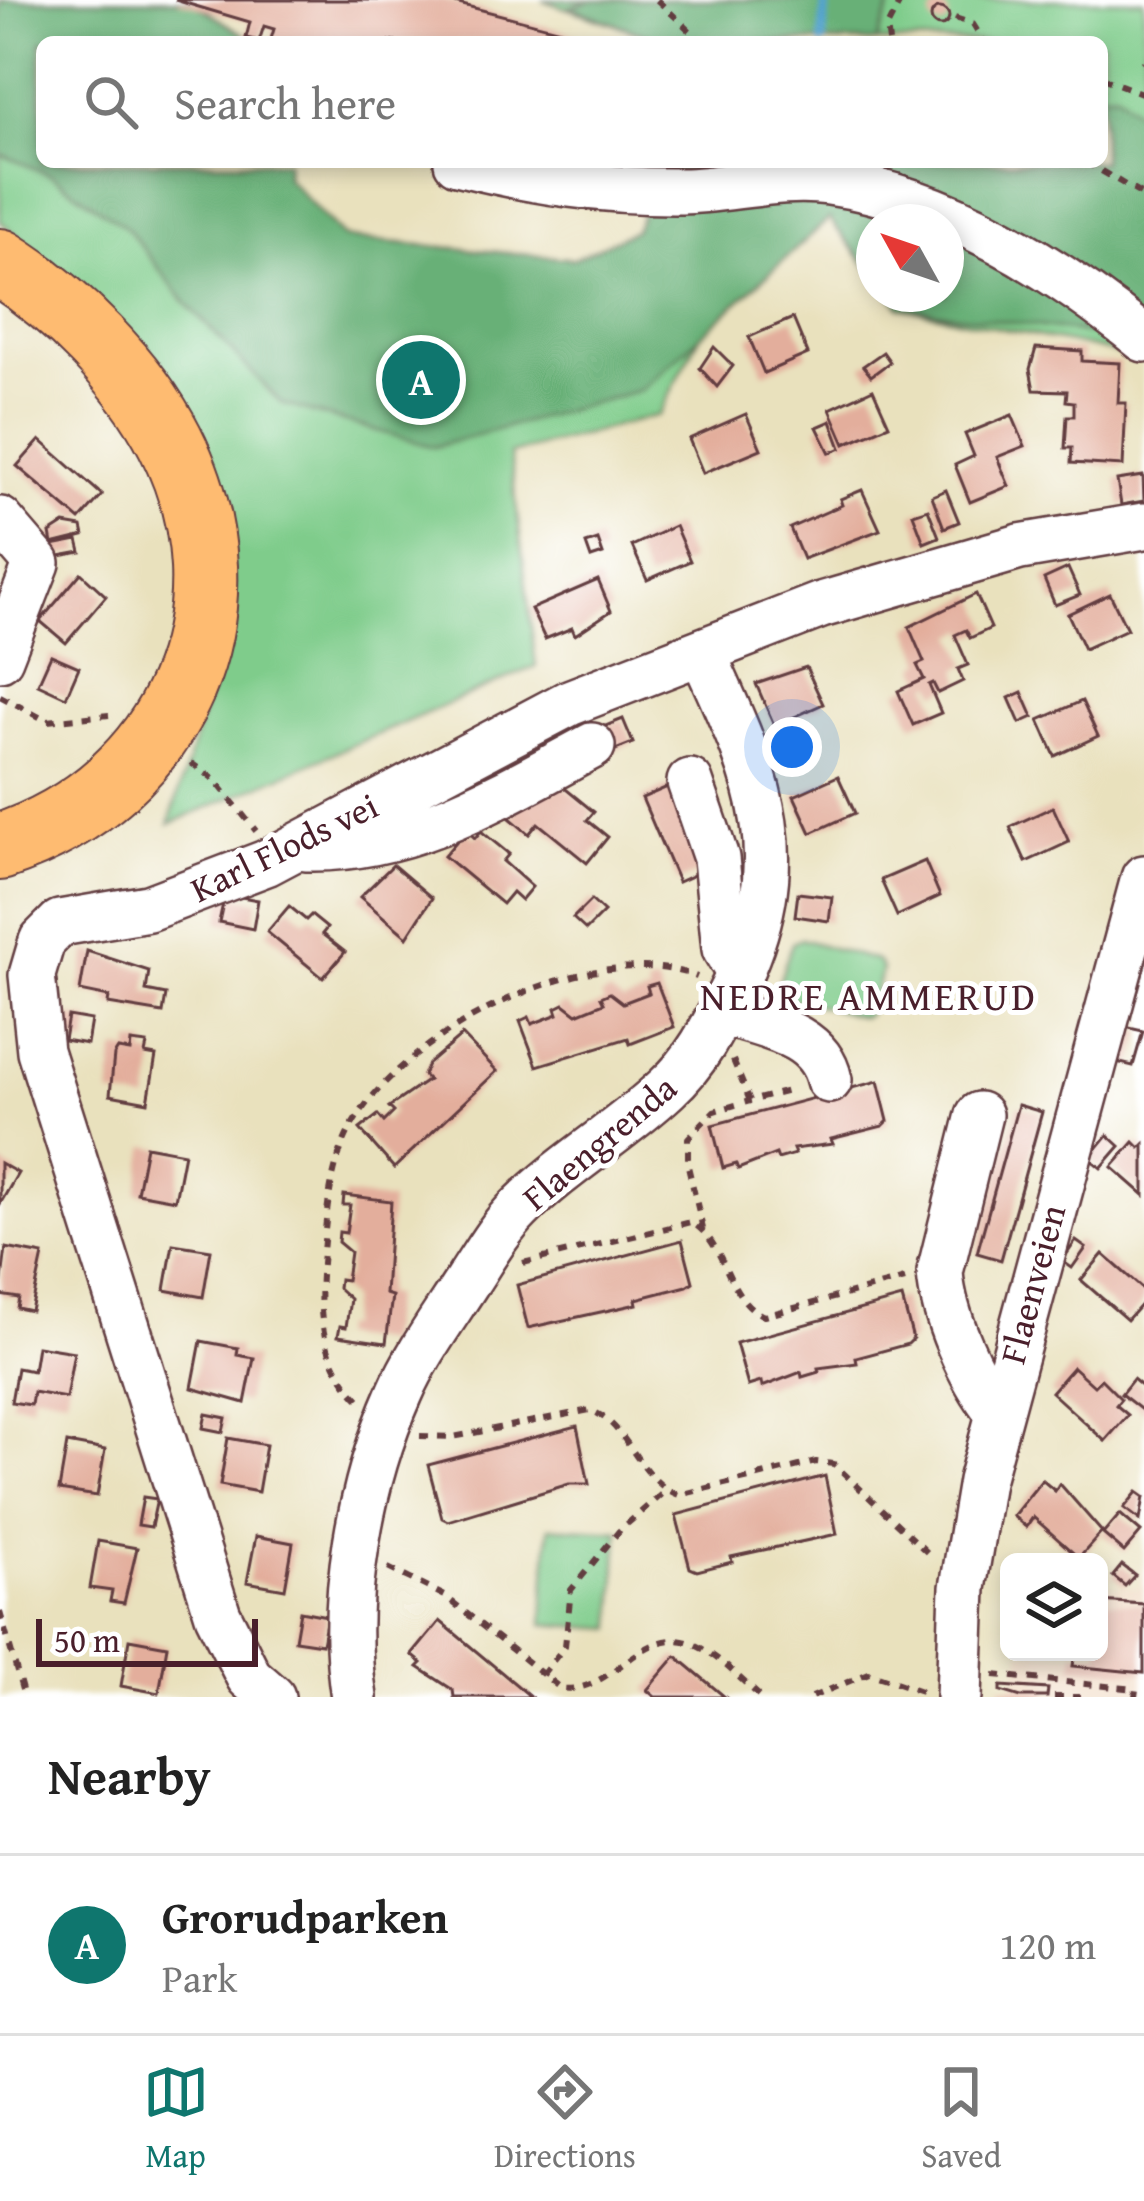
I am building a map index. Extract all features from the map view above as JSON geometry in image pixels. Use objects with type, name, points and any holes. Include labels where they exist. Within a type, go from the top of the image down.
[{"type":"highway","points":[[0,262],[67,313],[169,438],[192,494],[202,598],[198,643],[181,698],[157,738],[125,773],[80,808],[45,832],[0,847]]},
{"type":"street","points":[[481,168],[545,184],[636,190],[826,181],[912,205],[986,234],[1068,278],[1144,339]]},
{"type":"street","points":[[0,520],[37,563],[0,658]]},
{"type":"street","name":"Karl Flods vei","points":[[272,1697],[249,1677],[218,1616],[34,1032],[36,955],[61,922],[160,904],[287,852],[569,703],[880,586],[1020,547],[1144,526]]},
{"type":"street","name":"Flaengrenda","points":[[355,1697],[351,1649],[356,1564],[388,1425],[431,1336],[514,1215],[560,1169],[670,1086],[725,1004],[767,885],[762,809],[745,741],[702,652]]},
{"type":"street","points":[[287,852],[375,845],[411,833],[485,803],[592,746]]},
{"type":"street","points":[[690,782],[716,858],[725,1004],[803,1040],[819,1053],[829,1080]]},
{"type":"street","name":"Flaenveien","points":[[951,1688],[963,1588],[998,1412],[1144,878]]},
{"type":"street","points":[[979,1115],[942,1257],[941,1293],[971,1370],[998,1412]]},
{"type":"path","points":[[657,0],[696,36]]},
{"type":"path","points":[[888,36],[886,27],[901,0]]},
{"type":"path","points":[[955,18],[973,24],[981,36]]},
{"type":"path","points":[[1108,80],[1144,94]]},
{"type":"path","points":[[1096,168],[1144,196]]},
{"type":"path","points":[[0,696],[47,721],[115,716]]},
{"type":"path","points":[[178,754],[214,779],[287,852]]},
{"type":"path","points":[[750,1101],[735,1062],[725,1004],[663,966],[590,973],[460,1020],[367,1106],[337,1159],[319,1292],[331,1359],[354,1395],[388,1425],[409,1434],[453,1437],[590,1410],[614,1425],[666,1490],[701,1494],[816,1462],[834,1464],[963,1588]]},
{"type":"path","points":[[829,1080],[714,1111],[688,1138],[688,1166],[703,1229],[741,1299],[764,1316],[913,1278],[941,1293]]},
{"type":"path","points":[[482,1260],[516,1265],[671,1223],[691,1222],[703,1229]]},
{"type":"path","points":[[542,1675],[565,1646],[571,1590],[619,1531],[666,1490]]},
{"type":"path","points":[[356,1564],[421,1580],[560,1688],[582,1689],[653,1645],[681,1640],[704,1649],[761,1697]]},
{"type":"path","points":[[0,1612],[24,1697]]},
{"type":"path","points":[[812,1697],[843,1680],[869,1673],[951,1688],[1136,1689],[1135,1697]]},
{"type":"path","points":[[1054,1697],[1086,1697]]},
{"type":"shaded area","points":[[1144,1563],[1144,1697],[1002,1696],[1003,1689],[1012,1689],[1020,1661],[1108,1661],[1108,1586],[1139,1588]]},
{"type":"green space","points":[[0,0],[190,0],[246,36],[36,36],[36,168],[287,168],[286,177],[345,238],[574,259],[635,230],[712,313],[659,415],[510,454],[536,666],[169,824],[228,629],[142,345],[0,221]]},
{"type":"green space","points":[[8,0],[190,0],[246,36],[36,36],[36,168],[287,168],[286,177],[344,238],[574,259],[635,230],[661,168],[1108,168],[1108,93],[1117,93],[1144,119],[1144,341],[937,312],[964,312],[964,204],[856,204],[856,252],[829,219],[641,390],[434,447],[282,404],[187,304],[126,227],[51,175],[0,154],[0,4]]},
{"type":"green space","points":[[542,0],[1144,0],[1144,359],[924,312],[964,312],[964,204],[856,204],[856,252],[829,219],[641,219],[662,168],[1108,168],[1108,36],[649,36]]},
{"type":"green space","points":[[594,0],[893,0],[879,36],[650,36],[569,7]]},
{"type":"green space","points":[[801,939],[877,961],[882,969],[869,1012],[862,1017],[784,996],[778,985],[792,943]]},
{"type":"green space","points":[[549,1527],[619,1531],[613,1629],[543,1624]]},
{"type":"building","points":[[175,0],[443,0],[583,36],[272,36],[274,29],[264,26],[261,36],[246,36],[250,22]]},
{"type":"building","points":[[940,8],[949,17],[940,26],[931,17]]},
{"type":"building","points":[[793,318],[808,354],[764,373],[749,337]]},
{"type":"building","points":[[714,347],[733,366],[717,387],[700,368]]},
{"type":"building","points":[[1036,348],[1082,351],[1082,361],[1120,363],[1118,403],[1126,403],[1123,466],[1071,463],[1072,448],[1065,448],[1067,416],[1074,416],[1074,402],[1066,401],[1067,391],[1034,390],[1030,369]]},
{"type":"building","points":[[883,352],[890,362],[871,376],[863,366]]},
{"type":"building","points":[[873,389],[889,425],[845,444],[830,409]]},
{"type":"building","points":[[746,414],[761,449],[703,473],[689,439]]},
{"type":"building","points":[[1012,415],[1025,446],[997,457],[1009,486],[970,502],[955,465],[974,456],[965,434]]},
{"type":"building","points":[[831,421],[841,448],[830,453],[817,427]]},
{"type":"building","points":[[40,440],[102,495],[80,520],[17,466]]},
{"type":"building","points":[[1143,476],[1144,501],[1121,505],[1117,480]]},
{"type":"building","points":[[862,490],[880,530],[803,559],[790,528],[842,505],[840,499]]},
{"type":"building","points":[[946,490],[959,522],[944,528],[932,496]]},
{"type":"building","points":[[928,509],[939,537],[924,543],[913,514]]},
{"type":"building","points":[[64,524],[82,527],[84,536],[52,544],[50,533]]},
{"type":"building","points":[[675,526],[690,561],[647,580],[632,546]]},
{"type":"building","points":[[78,540],[81,552],[54,557],[52,545]]},
{"type":"building","points":[[598,540],[603,554],[591,558],[586,544]]},
{"type":"building","points":[[1068,568],[1080,595],[1055,605],[1044,579]]},
{"type":"building","points":[[81,573],[106,596],[66,643],[40,621]]},
{"type":"building","points":[[598,580],[611,611],[575,635],[572,628],[545,639],[531,609]]},
{"type":"building","points":[[976,594],[991,628],[970,638],[966,630],[955,635],[968,665],[958,669],[963,681],[938,693],[933,683],[929,685],[941,713],[913,725],[898,691],[924,679],[917,665],[924,662],[909,627]]},
{"type":"building","points":[[1110,594],[1127,629],[1084,649],[1068,614]]},
{"type":"building","points":[[51,655],[79,667],[66,697],[38,684]]},
{"type":"building","points":[[806,667],[823,704],[792,718],[796,728],[779,736],[756,684]]},
{"type":"building","points":[[1022,692],[1033,717],[1020,723],[1009,698]]},
{"type":"building","points":[[1082,701],[1098,736],[1055,756],[1039,720]]},
{"type":"building","points":[[623,719],[633,743],[603,755],[593,731]]},
{"type":"building","points":[[804,742],[807,751],[797,755],[799,760],[775,769],[769,754]]},
{"type":"building","points":[[838,776],[855,813],[811,833],[794,796]]},
{"type":"building","points":[[540,781],[554,793],[561,785],[594,812],[587,820],[608,837],[587,863],[538,823],[529,834],[510,818]]},
{"type":"building","points":[[672,785],[709,868],[678,882],[642,798]]},
{"type":"building","points":[[1053,807],[1069,842],[1026,862],[1010,827]]},
{"type":"building","points":[[466,830],[475,838],[481,831],[509,854],[503,861],[532,887],[521,900],[512,892],[502,904],[444,856]]},
{"type":"building","points":[[925,861],[940,896],[897,916],[881,880]]},
{"type":"building","points":[[393,865],[432,898],[407,937],[360,897]]},
{"type":"building","points":[[798,893],[832,897],[829,921],[795,916]]},
{"type":"building","points":[[225,894],[258,900],[253,929],[219,922]]},
{"type":"building","points":[[591,900],[604,912],[586,930],[573,918]]},
{"type":"building","points":[[289,906],[327,928],[322,934],[345,952],[323,978],[267,932]]},
{"type":"building","points":[[87,951],[149,971],[146,991],[166,995],[163,1013],[108,1004],[109,997],[80,991]]},
{"type":"building","points":[[657,983],[674,1027],[630,1044],[628,1038],[537,1066],[520,1021],[529,1017],[532,1024],[558,1014],[556,1008],[564,1004],[577,1014],[604,1003],[601,997],[610,993],[623,1003],[649,993],[647,986]]},
{"type":"building","points":[[68,1016],[91,1020],[87,1044],[64,1040]]},
{"type":"building","points":[[1125,1027],[1143,1031],[1133,1066],[1116,1062]]},
{"type":"building","points":[[462,1035],[497,1071],[394,1168],[360,1129],[378,1115],[384,1122],[394,1112],[389,1107],[428,1080],[423,1075],[428,1064]]},
{"type":"building","points":[[131,1042],[147,1044],[145,1054],[156,1056],[148,1102],[110,1095],[114,1055],[118,1049],[130,1051]]},
{"type":"building","points":[[878,1081],[888,1121],[883,1126],[831,1139],[833,1144],[793,1149],[795,1154],[778,1159],[776,1154],[738,1169],[736,1164],[723,1168],[712,1125]]},
{"type":"building","points":[[1018,1105],[1042,1112],[1001,1260],[977,1253]]},
{"type":"building","points":[[1108,1135],[1120,1146],[1101,1168],[1089,1158]]},
{"type":"building","points":[[1134,1142],[1140,1148],[1144,1144],[1144,1195],[1112,1167]]},
{"type":"building","points":[[146,1146],[184,1153],[175,1200],[137,1193]]},
{"type":"building","points":[[0,1163],[18,1173],[0,1204]]},
{"type":"building","points":[[344,1195],[391,1201],[385,1294],[392,1296],[386,1343],[338,1336],[340,1326],[346,1327],[350,1299],[338,1288],[339,1279],[346,1280],[350,1252],[338,1242],[339,1232],[346,1233],[350,1205],[343,1205]]},
{"type":"building","points":[[682,1240],[693,1282],[687,1286],[636,1299],[637,1304],[528,1328],[517,1285]]},
{"type":"building","points":[[1076,1241],[1086,1248],[1072,1268],[1062,1261]]},
{"type":"building","points":[[173,1244],[211,1250],[203,1297],[165,1290]]},
{"type":"building","points":[[6,1248],[43,1255],[31,1311],[17,1308],[19,1298],[0,1295]]},
{"type":"building","points":[[1103,1254],[1144,1290],[1144,1301],[1127,1320],[1081,1280]]},
{"type":"building","points":[[902,1298],[913,1339],[908,1344],[856,1358],[857,1363],[818,1368],[819,1372],[802,1377],[801,1372],[762,1387],[761,1382],[748,1386],[736,1343]]},
{"type":"building","points":[[201,1341],[238,1348],[237,1355],[254,1358],[245,1403],[192,1388]]},
{"type":"building","points":[[37,1346],[74,1352],[66,1398],[33,1392],[31,1405],[11,1402],[17,1368],[33,1371]]},
{"type":"building","points":[[1073,1367],[1094,1386],[1101,1379],[1121,1399],[1116,1405],[1128,1415],[1105,1441],[1051,1392]]},
{"type":"building","points":[[1133,1379],[1144,1388],[1144,1412],[1121,1394]]},
{"type":"building","points":[[206,1414],[226,1418],[223,1432],[203,1428]]},
{"type":"building","points":[[577,1426],[589,1484],[569,1484],[448,1521],[442,1518],[428,1465]]},
{"type":"building","points":[[228,1438],[266,1445],[258,1492],[220,1485]]},
{"type":"building","points":[[67,1443],[105,1450],[97,1496],[59,1490]]},
{"type":"building","points":[[825,1476],[837,1534],[731,1557],[732,1562],[697,1571],[690,1568],[676,1515]]},
{"type":"building","points":[[1042,1480],[1055,1491],[1060,1484],[1102,1532],[1083,1553],[1073,1553],[1033,1517],[1026,1527],[1013,1516]]},
{"type":"building","points":[[1137,1492],[1144,1497],[1140,1520],[1124,1508]]},
{"type":"building","points":[[143,1497],[157,1499],[151,1527],[138,1525]]},
{"type":"building","points":[[1120,1514],[1141,1532],[1124,1552],[1103,1534]]},
{"type":"building","points":[[256,1536],[293,1543],[285,1589],[247,1582]]},
{"type":"building","points":[[98,1541],[137,1548],[124,1603],[110,1601],[112,1591],[90,1588]]},
{"type":"building","points":[[1122,1565],[1135,1575],[1125,1586],[1113,1576]]},
{"type":"building","points":[[1108,1602],[1144,1604],[1144,1673],[1073,1666],[1074,1661],[1108,1661]]},
{"type":"building","points":[[300,1611],[327,1616],[322,1644],[295,1640]]},
{"type":"building","points":[[440,1621],[531,1697],[454,1697],[453,1690],[418,1667],[422,1663],[412,1655]]},
{"type":"building","points":[[129,1639],[167,1646],[159,1693],[121,1686]]},
{"type":"building","points":[[676,1656],[725,1697],[655,1697],[647,1690]]},
{"type":"building","points":[[1001,1686],[1048,1689],[1047,1697],[1021,1697],[1001,1691]]},
{"type":"waterway","points":[[823,36],[826,0]]},
{"type":"place","name":"Grorudparken","points":[[421,380]]},
{"type":"district","name":"NEDRE AMMERUD","points":[[869,996]]}]
